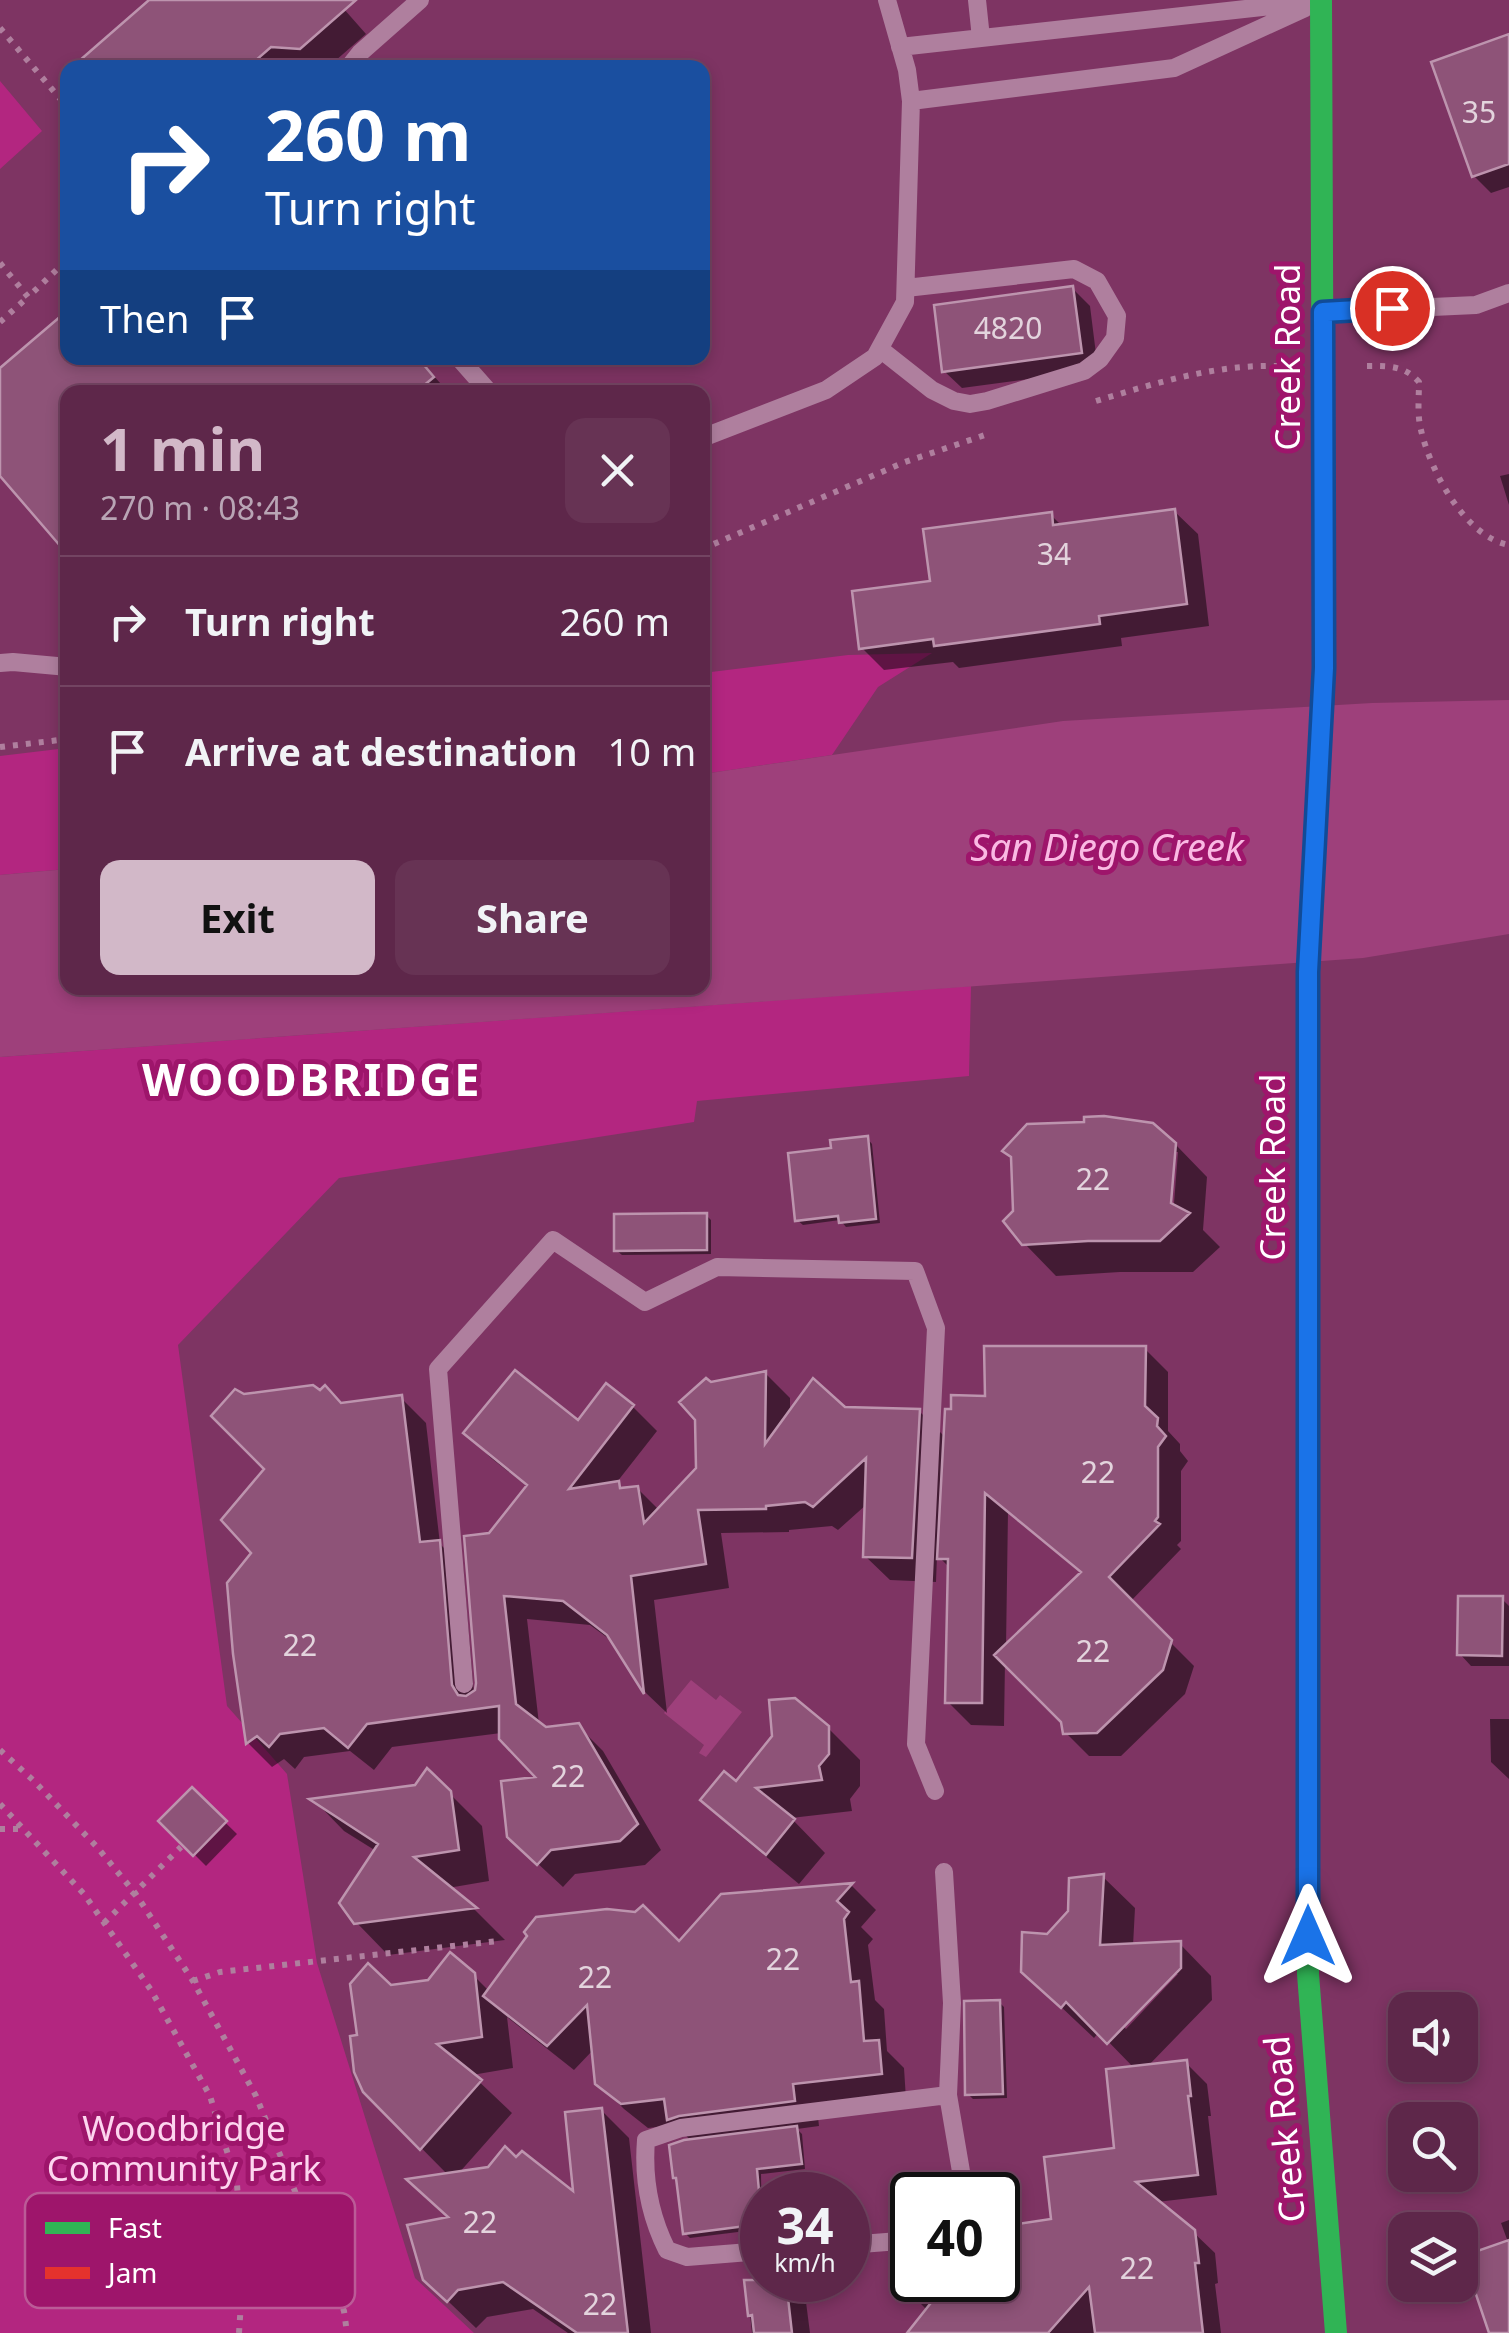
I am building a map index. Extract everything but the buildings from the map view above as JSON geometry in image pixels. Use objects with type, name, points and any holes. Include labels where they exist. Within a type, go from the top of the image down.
[{"type":"street","name":"Creek Road","points":[[1323,0],[1324,668],[1308,972],[1308,1974],[1336,2333]]},
{"type":"lane","points":[[354,60],[420,0]]},
{"type":"lane","points":[[710,435],[826,390],[875,357],[905,302],[911,101],[888,0]]},
{"type":"lane","points":[[977,0],[981,38]]},
{"type":"lane","points":[[900,47],[1323,0]]},
{"type":"lane","points":[[911,101],[1174,68],[1323,0]]},
{"type":"lane","points":[[880,349],[932,390],[970,404],[1084,371],[1100,359],[1116,338],[1117,316],[1110,301],[1096,280],[1074,269],[906,288]]},
{"type":"lane","points":[[1323,312],[1476,305],[1509,293]]},
{"type":"lane","points":[[465,365],[483,385]]},
{"type":"lane","points":[[0,663],[60,667]]},
{"type":"lane","points":[[464,1684],[438,1369],[554,1240],[645,1302],[717,1267],[915,1271],[936,1328],[916,1744],[935,1791]]},
{"type":"lane","points":[[944,1872],[952,2002],[948,2094],[961,2172]]},
{"type":"lane","points":[[740,2253],[687,2257],[667,2250],[656,2227],[644,2164],[646,2140],[681,2128],[948,2094]]},
{"type":"path","points":[[0,28],[60,99]]},
{"type":"path","points":[[0,264],[28,297]]},
{"type":"path","points":[[0,322],[60,267]]},
{"type":"path","points":[[1092,402],[1203,372],[1271,366]]},
{"type":"path","points":[[1388,366],[1410,372],[1419,382],[1420,428],[1437,478],[1463,516],[1499,544],[1509,545]]},
{"type":"path","points":[[710,547],[905,462],[1005,428]]},
{"type":"path","points":[[0,747],[60,740]]},
{"type":"path","points":[[0,1750],[34,1781],[135,1893],[193,1980],[256,2096],[296,2193]]},
{"type":"path","points":[[0,1804],[84,1894],[151,1990],[210,2096],[238,2193]]},
{"type":"path","points":[[0,1830],[23,1829]]},
{"type":"path","points":[[104,1923],[181,1848]]},
{"type":"path","points":[[193,1980],[220,1972],[498,1941]]},
{"type":"path","points":[[239,2333],[241,2308]]},
{"type":"path","points":[[343,2308],[347,2333]]},
{"type":"green space","points":[[0,81],[42,131],[0,169]]},
{"type":"green space","points":[[932,653],[878,687],[832,755],[710,773],[710,672],[848,655]]},
{"type":"green space","points":[[60,749],[60,870],[0,875],[0,756]]},
{"type":"green space","name":"Woodbridge Community Park","points":[[971,986],[969,1076],[697,1101],[694,1122],[339,1178],[178,1345],[227,1706],[287,1774],[317,1963],[415,2278],[474,2333],[0,2333],[0,1057]]},
{"type":"water","name":"San Diego Creek","points":[[1509,700],[1509,934],[1363,958],[0,1057],[0,875],[60,870],[60,995],[710,995],[710,773],[1063,721],[1372,703]]},
{"type":"water","points":[[691,1680],[716,1700],[720,1695],[742,1712],[706,1757],[699,1753],[704,1745],[664,1713]]},
{"type":"traffic: fast","points":[[1321,0],[1323,509]]},
{"type":"traffic: fast","points":[[1308,1027],[1308,1414]]},
{"type":"traffic: fast","points":[[1308,1903],[1308,1974],[1336,2333]]},
{"type":"traffic: jam","points":[[1308,1027],[1324,668],[1323,509]]},
{"type":"traffic: jam","points":[[1308,1414],[1308,1903]]},
{"type":"district","name":"WOODBRIDGE","points":[[312,1080]]},
{"type":"route","points":[[1308,1936],[1308,972],[1324,668],[1323,312],[1392,308]]}]
